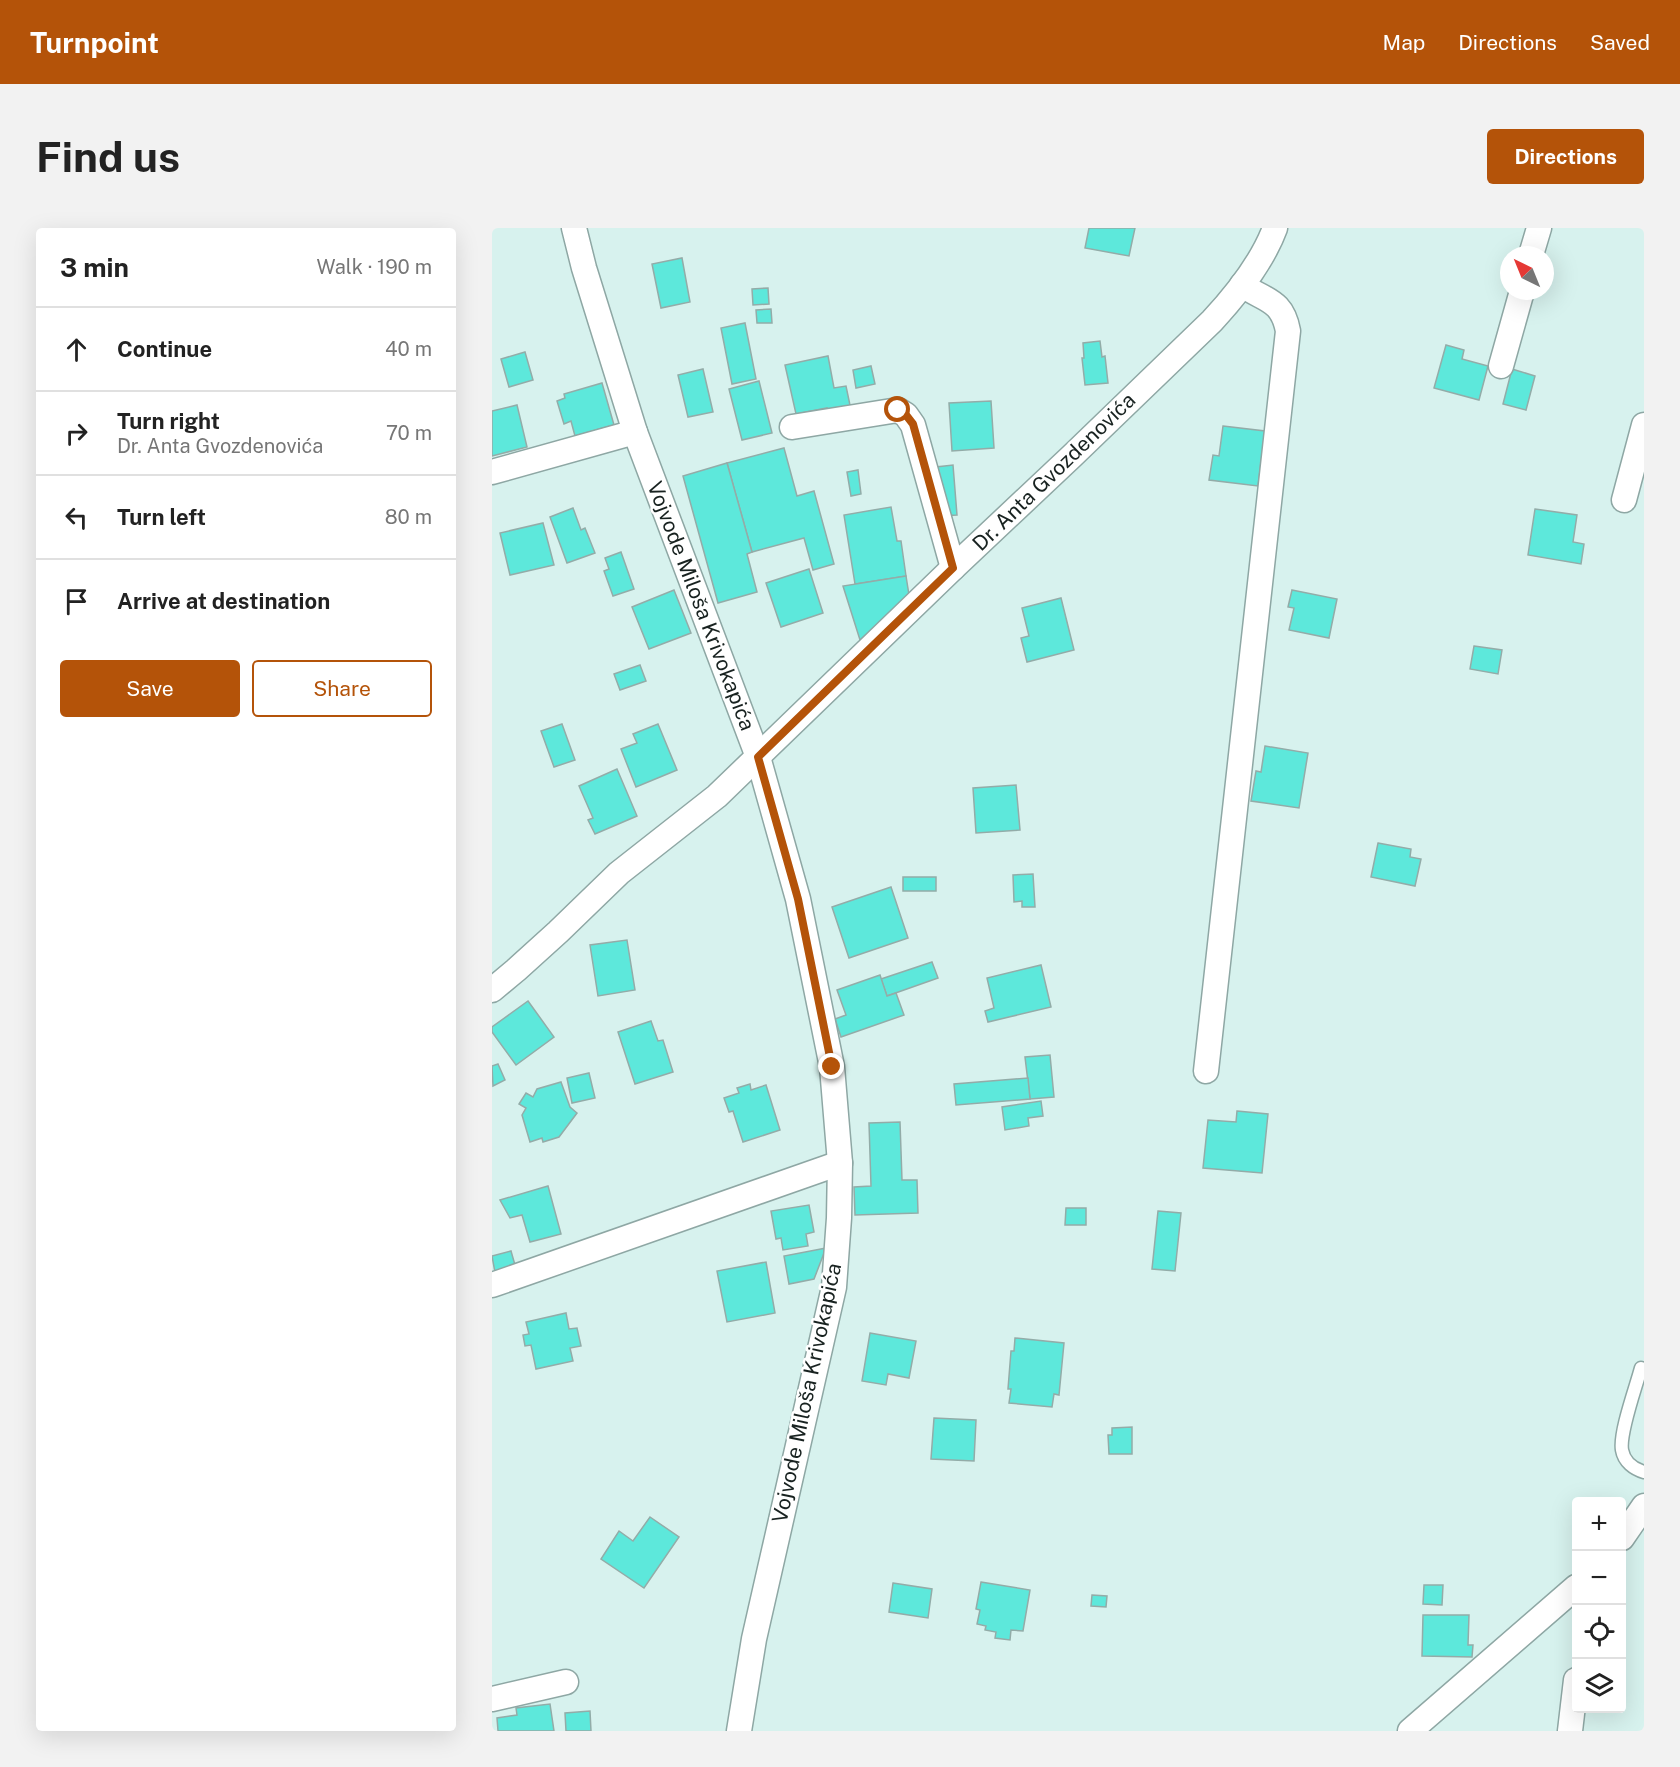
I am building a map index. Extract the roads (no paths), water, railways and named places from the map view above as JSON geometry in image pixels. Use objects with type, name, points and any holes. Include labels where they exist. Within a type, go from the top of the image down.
[{"type":"street","name":"Vojvode Miloša Krivokapića","points":[[574,228],[584,268],[635,432],[758,757],[798,899],[832,1067],[840,1163],[834,1287],[754,1639],[739,1731]]},
{"type":"street","name":"Dr. Anta Gvozdenovića","points":[[492,990],[533,955],[619,873],[717,796],[1204,329],[1242,285],[1264,251],[1275,228]]},
{"type":"street","points":[[1534,246],[1539,228]]},
{"type":"street","points":[[1206,1071],[1288,331],[1284,314],[1279,308],[1242,285]]},
{"type":"street","points":[[1502,366],[1520,300]]},
{"type":"street","points":[[792,427],[898,410],[906,415],[913,424],[953,568]]},
{"type":"street","points":[[1624,500],[1644,425]]},
{"type":"street","points":[[492,472],[635,432]]},
{"type":"street","points":[[492,1285],[840,1163]]},
{"type":"street","points":[[1626,1532],[1644,1506]]},
{"type":"street","points":[[1410,1731],[1572,1590]]},
{"type":"street","points":[[492,1699],[566,1682]]},
{"type":"street","points":[[1570,1731],[1572,1713]]},
{"type":"lane","points":[[1641,1368],[1623,1433],[1622,1451],[1629,1465],[1644,1472]]}]
